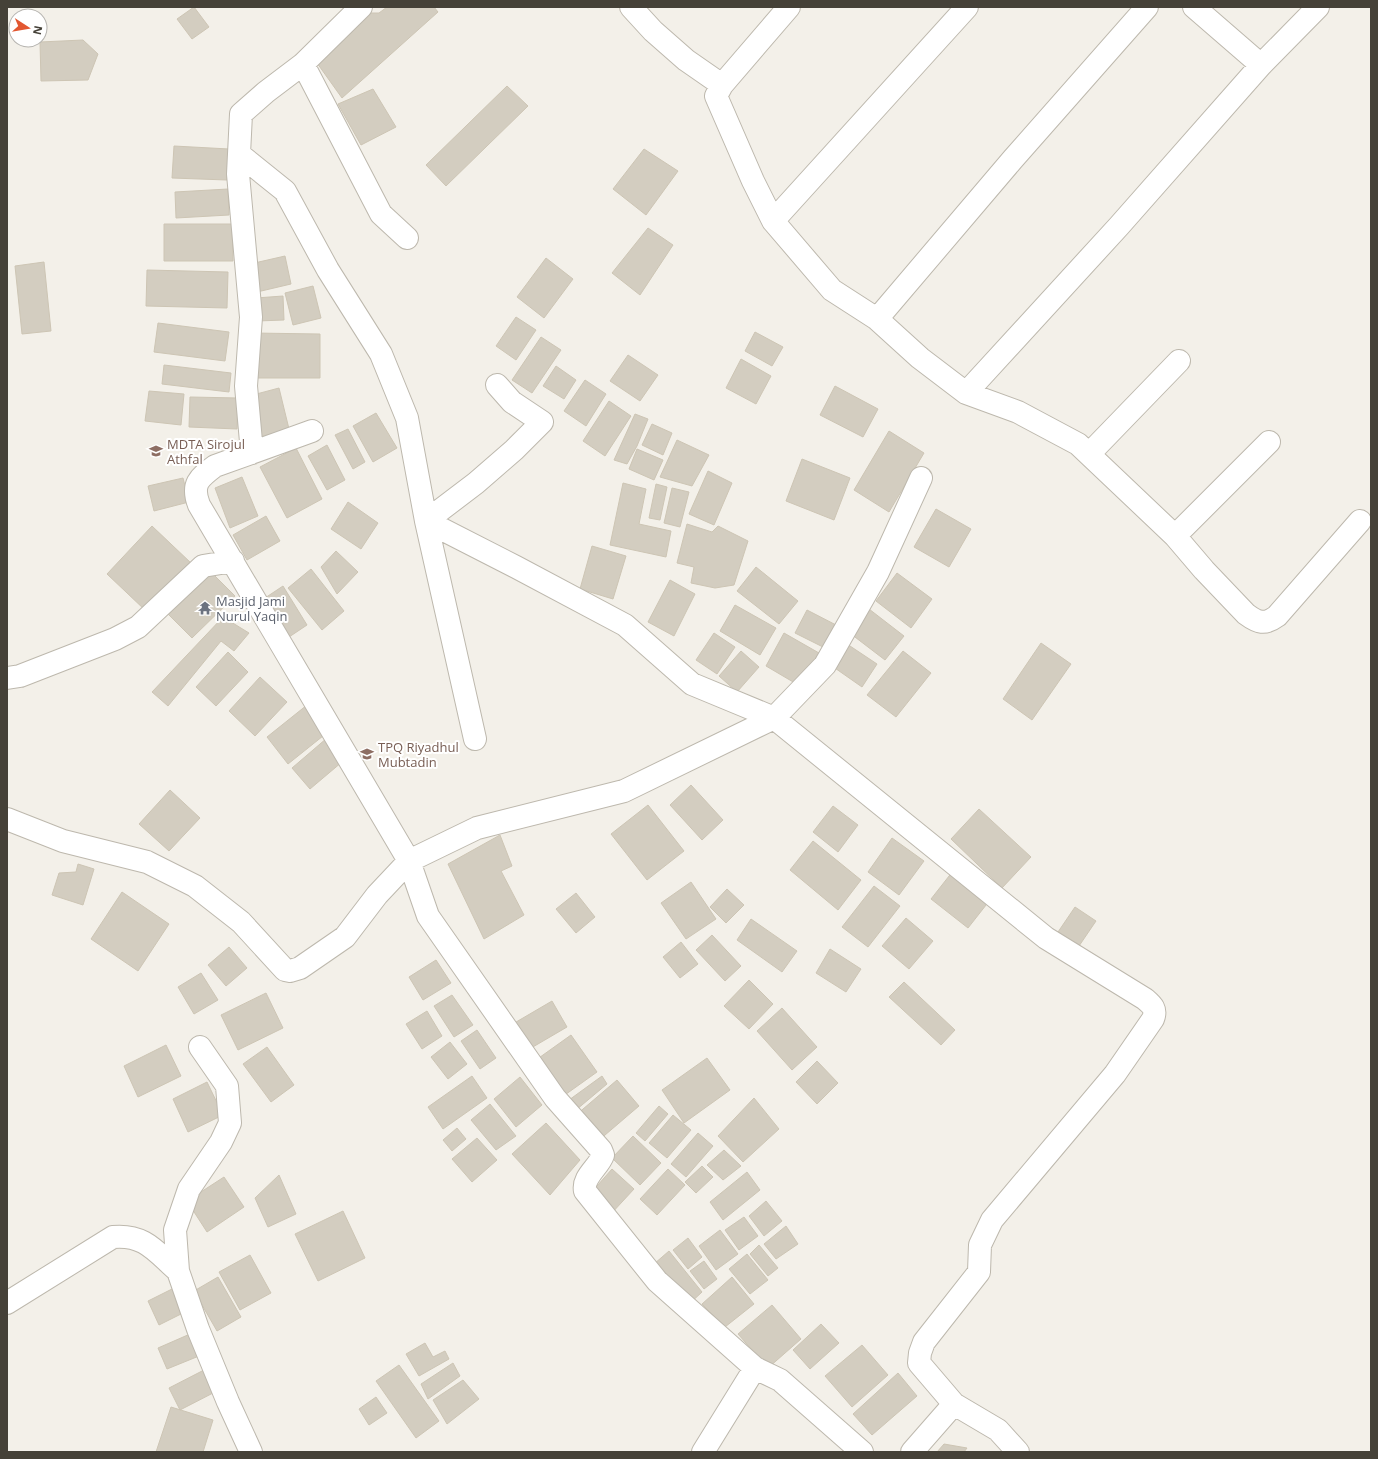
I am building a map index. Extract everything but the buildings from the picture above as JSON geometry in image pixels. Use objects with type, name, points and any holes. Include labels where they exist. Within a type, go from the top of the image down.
[{"type":"street","points":[[252,453],[246,386],[251,317],[238,174],[241,114],[266,92],[303,64],[361,7]]},
{"type":"street","points":[[631,7],[653,31],[686,60],[722,85]]},
{"type":"street","points":[[788,7],[722,85],[716,96],[753,181],[773,221],[832,290],[877,319],[920,358],[966,393],[1018,412],[1078,444],[1175,536],[1204,570],[1246,614],[1254,620],[1261,622],[1270,621],[1277,616],[1360,521]]},
{"type":"street","points":[[773,221],[967,7]]},
{"type":"street","points":[[877,319],[1013,159],[1147,7]]},
{"type":"street","points":[[1194,7],[1261,65]]},
{"type":"street","points":[[966,393],[1114,232],[1261,65],[1318,7]]},
{"type":"street","points":[[303,64],[381,214],[406,238]]},
{"type":"street","points":[[239,154],[285,192],[328,270],[381,354],[407,418],[426,521],[475,740]]},
{"type":"street","points":[[1089,454],[1179,361]]},
{"type":"street","points":[[426,521],[476,483],[514,450],[542,422],[512,402],[497,385]]},
{"type":"street","points":[[312,431],[215,466],[206,472],[199,480],[195,491],[199,505],[409,861],[428,916],[555,1098],[601,1150],[603,1155],[601,1160],[584,1185],[586,1191],[657,1281],[755,1368],[780,1380],[862,1452]]},
{"type":"street","points":[[1175,536],[1269,442]]},
{"type":"street","points":[[7,819],[64,841],[147,862],[195,886],[241,922],[285,970],[290,971],[300,968],[345,936],[377,895],[409,861],[477,828],[624,791],[774,718],[825,665],[878,572],[921,478]]},
{"type":"street","points":[[426,521],[625,625],[692,684],[774,718],[1046,938],[1145,999],[1153,1006],[1155,1010],[1153,1019],[1115,1074],[992,1220],[980,1245],[979,1272],[924,1342],[920,1354],[919,1363],[954,1404],[998,1430],[1018,1452]]},
{"type":"street","points":[[7,678],[20,676],[115,639],[138,627],[204,566],[233,561]]},
{"type":"street","points":[[200,1047],[227,1086],[230,1123],[221,1142],[189,1189],[175,1230],[178,1271],[198,1329],[228,1402],[251,1452]]},
{"type":"street","points":[[7,1303],[113,1237],[134,1237],[151,1247],[178,1271]]},
{"type":"street","points":[[703,1452],[755,1368]]},
{"type":"street","points":[[912,1452],[954,1404]]},
{"type":"place","name":"MDTA Sirojul Athfal","points":[[156,451]]},
{"type":"place","name":"Masjid Jami Nurul Yaqin","points":[[205,608]]},
{"type":"place","name":"TPQ Riyadhul Mubtadin","points":[[367,754]]}]
